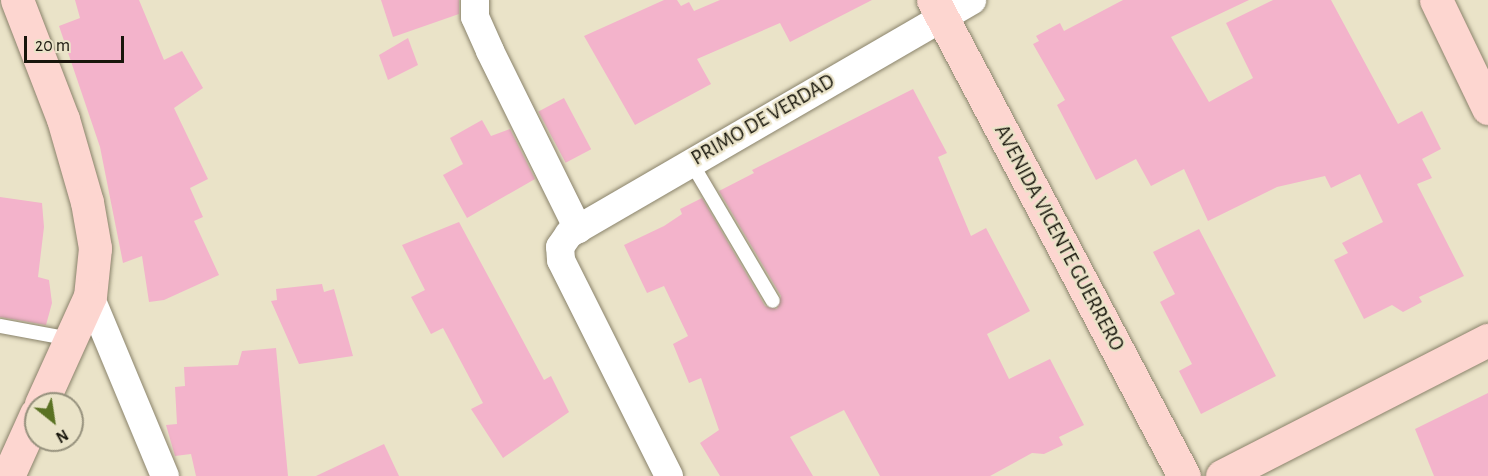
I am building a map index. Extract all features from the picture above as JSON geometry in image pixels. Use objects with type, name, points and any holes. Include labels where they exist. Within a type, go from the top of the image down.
[{"type":"street","points":[[17,0],[63,119],[87,202],[95,248],[90,296],[46,392]]},
{"type":"street","points":[[475,0],[476,17],[569,238],[561,260],[669,476]]},
{"type":"street","name":"PRIMO DE VERDAD","points":[[569,238],[938,8],[972,0]]},
{"type":"street","points":[[1436,0],[1488,108]]},
{"type":"street","name":"AVENIDA VICENTE GUERRERO","points":[[938,8],[1184,476]]},
{"type":"street","points":[[90,296],[165,476]]},
{"type":"street","points":[[1222,476],[1488,340]]},
{"type":"street","points":[[8,476],[24,441]]},
{"type":"lane","points":[[691,162],[773,301]]},
{"type":"lane","points":[[0,326],[70,339]]},
{"type":"building","points":[[75,0],[139,0],[164,60],[182,51],[203,88],[174,108],[208,179],[190,188],[203,217],[194,221],[219,275],[164,300],[149,302],[142,256],[123,263],[100,147],[59,26],[80,18]]},
{"type":"building","points":[[381,0],[459,0],[459,14],[393,37]]},
{"type":"building","points":[[664,0],[677,0],[681,6],[689,2],[694,11],[720,0],[872,0],[790,42],[780,23],[697,59],[711,84],[635,125],[584,36]]},
{"type":"building","points":[[1123,0],[1249,0],[1171,37],[1209,102],[1253,78],[1226,23],[1273,0],[1331,0],[1398,124],[1422,111],[1441,149],[1422,159],[1432,178],[1417,184],[1464,276],[1419,297],[1422,302],[1403,312],[1392,305],[1364,319],[1334,260],[1348,253],[1342,243],[1383,222],[1360,174],[1331,188],[1325,176],[1277,187],[1208,221],[1184,169],[1151,186],[1136,159],[1096,180],[1057,105],[1065,100],[1033,44],[1039,41],[1036,36],[1060,23],[1064,31]]},
{"type":"building","points":[[408,38],[418,65],[388,80],[379,55]]},
{"type":"building","points":[[913,89],[947,153],[938,157],[971,236],[986,228],[1030,311],[987,334],[1009,379],[1050,359],[1084,425],[1059,437],[1063,445],[1044,454],[1032,453],[990,476],[880,476],[844,410],[790,437],[813,476],[720,476],[700,443],[719,430],[701,378],[689,383],[673,344],[688,336],[664,286],[647,293],[624,245],[664,226],[682,214],[680,209],[702,198],[765,306],[777,309],[781,296],[719,191],[754,173],[752,170]]},
{"type":"building","points":[[564,98],[591,149],[566,163],[538,112]]},
{"type":"building","points":[[482,120],[491,136],[510,129],[535,179],[467,218],[443,175],[463,164],[450,138]]},
{"type":"building","points":[[0,197],[42,203],[44,227],[38,277],[49,280],[52,303],[46,325],[0,317]]},
{"type":"building","points":[[459,222],[544,380],[551,376],[569,412],[503,458],[471,409],[483,403],[443,328],[431,334],[411,297],[425,290],[402,245]]},
{"type":"building","points":[[1199,229],[1276,376],[1201,414],[1179,371],[1192,364],[1160,302],[1175,294],[1153,252]]},
{"type":"building","points":[[322,284],[324,292],[334,289],[353,356],[299,364],[271,301],[277,300],[276,289]]},
{"type":"building","points":[[276,348],[288,476],[196,476],[191,454],[175,456],[166,425],[177,424],[175,387],[185,386],[184,367],[238,365],[242,351]]},
{"type":"building","points":[[1488,393],[1488,476],[1434,476],[1415,429]]},
{"type":"building","points":[[384,444],[399,476],[316,476]]}]
